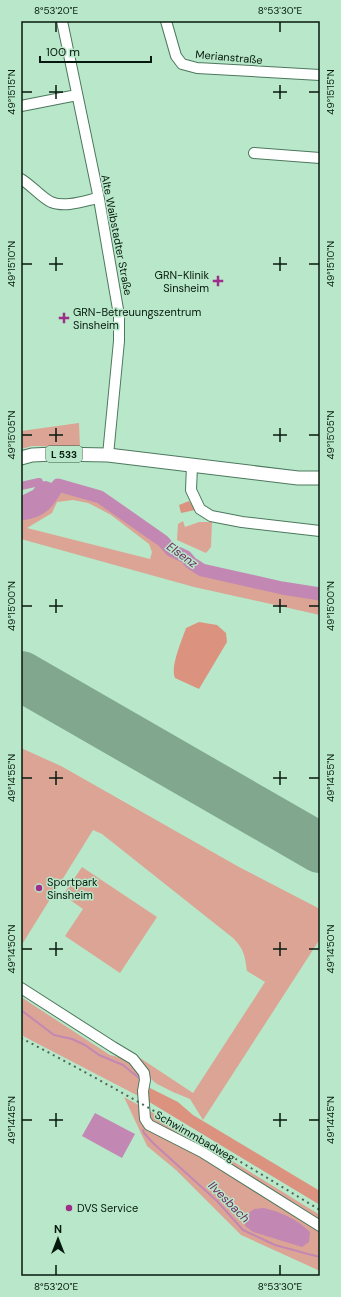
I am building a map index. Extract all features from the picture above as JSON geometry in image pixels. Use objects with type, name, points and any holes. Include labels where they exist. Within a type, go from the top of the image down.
[{"type":"main road","name":"L 533","points":[[21,458],[32,455],[55,454],[108,455],[298,478],[320,478]]},
{"type":"street","name":"Alte Waibstadter Straße","points":[[62,21],[98,198],[120,322],[108,455]]},
{"type":"street","name":"Merianstraße","points":[[166,21],[176,56],[182,64],[197,68],[320,76]]},
{"type":"street","points":[[21,106],[77,95]]},
{"type":"street","points":[[254,153],[320,158]]},
{"type":"street","points":[[21,179],[51,202],[60,205],[98,198]]},
{"type":"street","points":[[192,466],[191,490],[200,509],[211,516],[242,522],[320,531]]},
{"type":"street","name":"Schwimmbadweg","points":[[21,988],[133,1059],[144,1073],[145,1080],[143,1091],[145,1112],[146,1122],[149,1125],[202,1152],[320,1226]]},
{"type":"shaded area","points":[[79,423],[80,447],[32,446],[21,449],[21,431]]},
{"type":"shaded area","points":[[46,481],[58,485],[51,497],[44,506],[39,509],[21,514],[21,496],[33,490],[39,482]]},
{"type":"shaded area","points":[[59,485],[80,488],[102,495],[122,505],[164,538],[203,565],[280,585],[320,592],[320,615],[194,587],[21,539],[21,514],[29,513],[40,508],[48,501]],"holes":[[[73,500],[88,503],[111,515],[149,544],[152,552],[150,559],[27,528],[52,513],[57,502]]]},
{"type":"shaded area","points":[[189,501],[195,510],[181,513],[179,505]]},
{"type":"shaded area","points":[[183,521],[185,527],[199,522],[212,522],[211,547],[206,553],[177,540],[178,524]]},
{"type":"shaded area","points":[[199,622],[217,625],[226,633],[227,642],[199,689],[175,678],[174,667],[177,653],[186,628]]},
{"type":"shaded area","points":[[21,748],[61,766],[239,867],[320,909],[320,939],[203,1120],[190,1099],[157,1084],[152,1080],[134,1054],[193,1093],[265,982],[247,971],[243,953],[240,946],[233,938],[102,834],[93,830],[21,946]]},
{"type":"shaded area","points":[[82,867],[157,917],[120,973],[65,936],[83,909],[63,895]]},
{"type":"shaded area","points":[[21,997],[110,1055],[126,1059],[137,1070],[150,1088],[146,1100],[21,1035]]},
{"type":"shaded area","points":[[150,1088],[178,1102],[193,1115],[320,1191],[320,1205],[146,1100]]},
{"type":"shaded area","points":[[124,1097],[166,1120],[320,1215],[320,1271],[241,1235],[176,1170],[147,1146]]},
{"type":"shaded area","points":[[95,1113],[135,1134],[122,1158],[82,1136]]},
{"type":"shaded area","points":[[264,1208],[283,1214],[300,1223],[310,1232],[309,1242],[302,1247],[253,1232],[245,1226],[246,1215],[254,1209]]},
{"type":"waterway","points":[[21,486],[39,482]]},
{"type":"waterway","name":"Elsenz","points":[[21,514],[34,511],[44,506],[58,485],[100,497],[163,541],[171,550],[186,557],[191,563],[202,570],[282,588],[320,594]]},
{"type":"waterway","name":"Ilvesbach","points":[[21,1010],[54,1035],[72,1039],[85,1045],[99,1055],[123,1065],[139,1078]]},
{"type":"waterway","name":"Ilvesbach","points":[[21,1017],[22,1011]]},
{"type":"waterway","name":"Ilvesbach","points":[[143,1130],[153,1143],[217,1201],[243,1230],[275,1245],[320,1257]]},
{"type":"runway","points":[[21,676],[320,848]]},
{"type":"railway","points":[[21,1038],[172,1121],[320,1210]]},
{"type":"place","name":"GRN-Klinik Sinsheim","points":[[218,281]]},
{"type":"place","name":"GRN-Betreuungszentrum Sinsheim","points":[[64,318]]},
{"type":"place","name":"Sportpark Sinsheim","points":[[39,888]]},
{"type":"place","name":"DVS Service","points":[[69,1208]]}]
